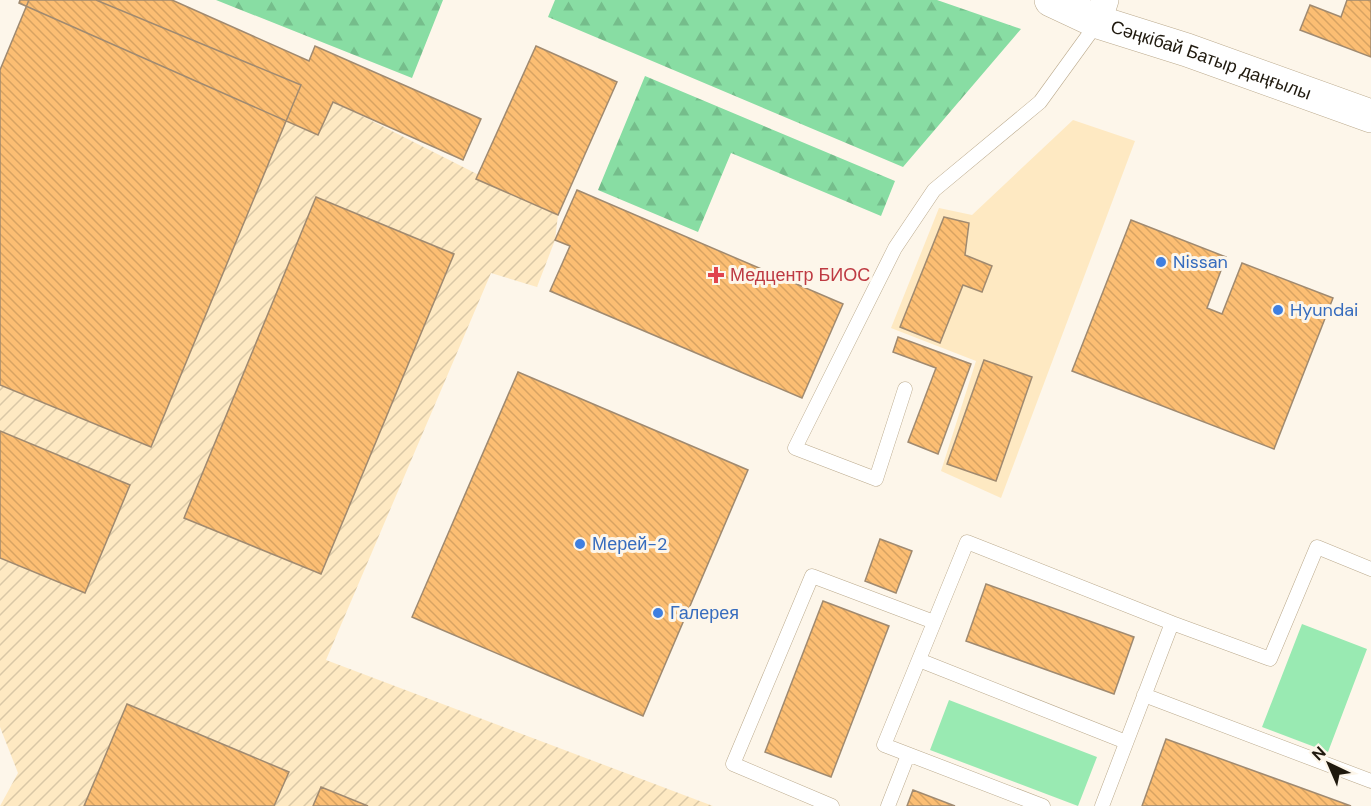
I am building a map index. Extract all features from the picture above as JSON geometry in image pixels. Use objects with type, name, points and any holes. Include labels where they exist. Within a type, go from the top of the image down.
[{"type":"main road","name":"Сәңкібай Батыр даңғылы","points":[[1051,0],[1102,11],[1187,50],[1371,116]]},
{"type":"lane","points":[[905,389],[876,479],[795,448],[895,248],[934,190],[1041,102],[1102,11]]},
{"type":"lane","points":[[1043,806],[884,745],[967,542],[1270,659],[1317,547],[1371,569]]},
{"type":"lane","points":[[832,806],[733,764],[812,576],[934,622]]},
{"type":"lane","points":[[1102,806],[1172,622]]},
{"type":"lane","points":[[919,660],[1126,742]]},
{"type":"lane","points":[[1144,695],[1371,782]]},
{"type":"lane","points":[[888,806],[908,755]]},
{"type":"shaded area","points":[[0,70],[301,85],[558,215],[555,240],[537,287],[491,273],[326,660],[713,806],[0,806],[18,773],[0,727]]},
{"type":"shaded area","points":[[1073,120],[1135,141],[1001,498],[941,471],[976,361],[891,328],[939,208],[972,215]]},
{"type":"green space","points":[[216,0],[443,0],[412,78]]},
{"type":"green space","points":[[555,0],[937,0],[1021,29],[903,167],[548,17]]},
{"type":"green space","points":[[645,76],[895,181],[881,216],[731,153],[698,232],[598,190]]},
{"type":"green space","points":[[1302,624],[1367,649],[1328,752],[1262,727]]},
{"type":"green space","points":[[949,700],[1097,757],[1078,806],[930,750]]},
{"type":"building","points":[[20,0],[172,0],[309,61],[315,46],[481,119],[463,160],[333,102],[318,135],[19,3]]},
{"type":"building","points":[[29,0],[96,0],[301,85],[151,447],[0,385],[0,70]]},
{"type":"building","points":[[1347,0],[1371,0],[1371,57],[1300,30],[1310,5],[1341,17]]},
{"type":"building","points":[[536,46],[617,82],[558,215],[476,179]]},
{"type":"building","points":[[577,190],[843,304],[802,398],[550,291],[570,246],[555,240]]},
{"type":"building","points":[[316,197],[454,254],[321,574],[184,518]]},
{"type":"building","points":[[944,217],[969,223],[965,255],[992,266],[982,292],[963,285],[940,343],[900,327]]},
{"type":"building","points":[[1131,220],[1226,257],[1207,308],[1222,314],[1242,263],[1333,298],[1274,449],[1072,371]]},
{"type":"building","points":[[898,337],[971,364],[938,454],[908,442],[936,368],[893,352]]},
{"type":"building","points":[[984,360],[1032,377],[996,481],[947,464]]},
{"type":"building","name":"Мерей-2","points":[[518,372],[748,470],[643,716],[412,617]]},
{"type":"building","points":[[0,431],[130,485],[85,593],[0,558]]},
{"type":"building","points":[[880,539],[912,551],[896,593],[865,581]]},
{"type":"building","points":[[986,584],[1134,637],[1114,694],[966,641]]},
{"type":"building","points":[[823,601],[889,626],[831,777],[765,752]]},
{"type":"building","points":[[127,704],[289,772],[274,806],[84,806]]},
{"type":"building","points":[[1166,739],[1351,806],[1142,806]]},
{"type":"building","points":[[321,787],[368,806],[313,806]]},
{"type":"building","points":[[913,790],[955,806],[907,806]]},
{"type":"place","name":"Nissan","points":[[1161,262]]},
{"type":"place","name":"Медцентр БИОС","points":[[716,275]]},
{"type":"place","name":"Hyundai","points":[[1278,310]]},
{"type":"place","name":"Мерей-2","points":[[580,544]]},
{"type":"place","name":"Галерея","points":[[658,613]]}]
